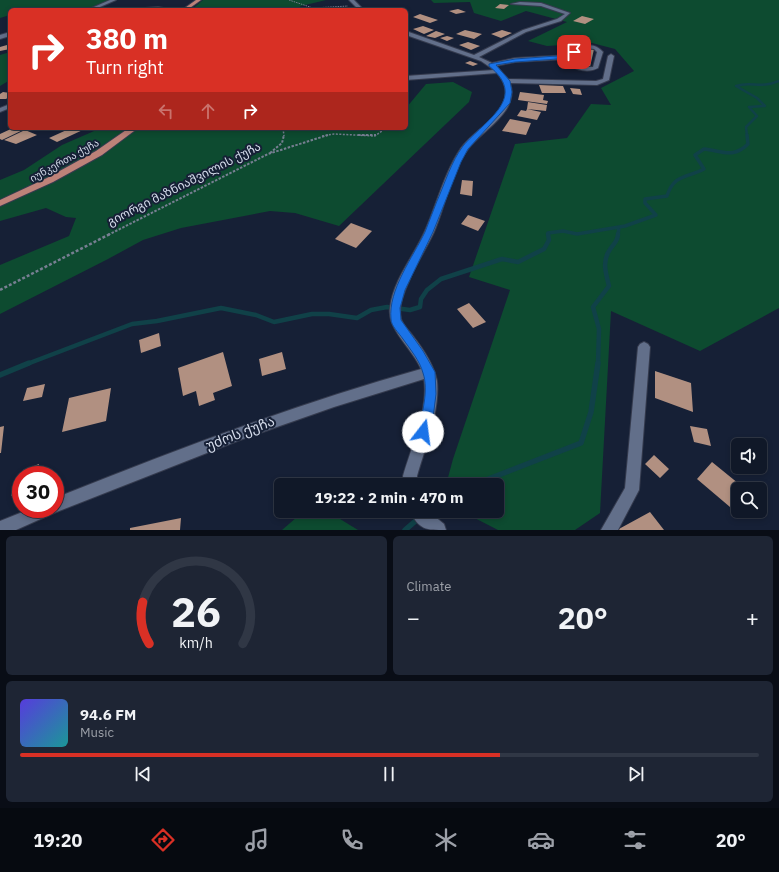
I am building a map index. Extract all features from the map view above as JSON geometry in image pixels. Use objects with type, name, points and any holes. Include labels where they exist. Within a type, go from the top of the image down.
[{"type":"main road","points":[[187,8],[199,0]]},
{"type":"main road","name":"იუნკერთა ქუჩა","points":[[0,203],[50,180],[99,153],[131,130]]},
{"type":"street","points":[[94,8],[114,0]]},
{"type":"street","points":[[351,0],[360,8]]},
{"type":"street","points":[[475,57],[539,25],[554,22],[566,17],[568,14],[557,8],[530,1],[523,1],[513,4]]},
{"type":"street","points":[[408,34],[475,57],[491,65],[499,71],[507,81],[509,92],[507,103],[466,148],[457,162],[429,232],[400,290],[395,308],[396,321],[419,354],[429,372],[431,394],[427,418],[410,478]]},
{"type":"street","points":[[578,46],[591,46],[600,52],[595,68],[589,69],[574,66],[572,63],[572,57],[578,46]]},
{"type":"street","points":[[507,81],[597,82],[606,80],[611,56]]},
{"type":"street","points":[[491,65],[515,60],[572,57]]},
{"type":"street","points":[[408,78],[499,71]]},
{"type":"street","points":[[609,530],[632,490],[644,346]]},
{"type":"street","name":"უძოს ქუჩა","points":[[64,502],[280,418],[379,386],[429,372]]},
{"type":"street","points":[[0,529],[26,518]]},
{"type":"street","points":[[423,518],[438,530]]},
{"type":"path","points":[[289,0],[313,8],[356,5]]},
{"type":"path","points":[[268,154],[283,143],[285,137],[283,130]]},
{"type":"path","name":"გიორგი მაზნიაშვილის ქუჩა","points":[[0,290],[268,154],[318,137],[334,134],[375,136],[383,130]]},
{"type":"green space","points":[[0,0],[114,0],[94,8],[8,8],[8,16],[0,18]]},
{"type":"green space","points":[[203,0],[326,0],[298,8],[193,8]]},
{"type":"green space","points":[[431,0],[779,0],[779,308],[700,351],[611,311],[600,513],[575,530],[498,530],[475,518],[504,518],[504,478],[448,478],[510,290],[469,277],[515,144],[567,138],[591,104],[611,105],[601,88],[634,71],[615,49],[592,43],[547,46],[528,41],[567,22],[526,11],[501,21],[474,13],[470,2],[434,3]]},
{"type":"green space","points":[[8,53],[8,81],[0,86],[0,55]]},
{"type":"green space","points":[[453,82],[472,92],[469,102],[339,226],[295,213],[270,211],[181,228],[143,240],[0,314],[0,265],[69,236],[76,218],[66,217],[46,208],[0,221],[0,180],[24,170],[62,145],[96,130],[408,130],[408,106],[426,84]]},
{"type":"green space","points":[[296,518],[338,518],[358,530],[282,530]]},
{"type":"building","points":[[500,4],[509,5],[504,9],[495,8]]},
{"type":"building","points":[[458,9],[466,12],[456,14],[449,11]]},
{"type":"building","points":[[420,14],[438,20],[430,23],[413,17]]},
{"type":"building","points":[[582,16],[594,19],[585,24],[573,21]]},
{"type":"building","points":[[423,26],[434,30],[424,34],[413,29]]},
{"type":"building","points":[[465,30],[482,34],[474,39],[456,34]]},
{"type":"building","points":[[502,30],[512,33],[501,38],[491,34]]},
{"type":"building","points":[[436,31],[445,34],[435,38],[426,36]]},
{"type":"building","points":[[447,36],[454,38],[447,41],[440,38]]},
{"type":"building","points":[[468,42],[480,46],[471,50],[459,45]]},
{"type":"building","points":[[8,45],[8,49],[0,51],[0,47]]},
{"type":"building","points":[[581,47],[594,49],[590,67],[576,65]]},
{"type":"building","points":[[470,61],[478,64],[473,66],[465,63]]},
{"type":"building","points":[[539,85],[563,86],[566,93],[542,93]]},
{"type":"building","points":[[570,88],[580,89],[582,95],[573,94]]},
{"type":"building","points":[[3,92],[8,93],[8,98],[0,99],[0,94]]},
{"type":"building","points":[[520,92],[544,95],[543,100],[548,101],[547,104],[518,100]]},
{"type":"building","points":[[528,102],[547,105],[546,111],[527,109]]},
{"type":"building","points":[[527,109],[541,112],[537,120],[517,116],[521,110],[526,111]]},
{"type":"building","points":[[510,119],[531,123],[526,135],[502,131]]},
{"type":"building","points":[[9,130],[23,130],[2,140],[0,139],[0,134]]},
{"type":"building","points":[[25,130],[37,135],[16,144],[4,140]]},
{"type":"building","points":[[67,130],[83,130],[57,142],[49,138]]},
{"type":"building","points":[[462,180],[473,181],[472,196],[460,194]]},
{"type":"building","points":[[468,215],[485,221],[478,231],[461,224]]},
{"type":"building","points":[[351,223],[372,231],[356,248],[335,239]]},
{"type":"building","points":[[469,303],[486,322],[473,328],[457,309]]},
{"type":"building","points":[[159,333],[161,346],[141,353],[139,340]]},
{"type":"building","points":[[223,352],[232,386],[213,393],[215,400],[199,406],[196,391],[183,396],[178,368]]},
{"type":"building","points":[[282,352],[286,369],[262,376],[259,359]]},
{"type":"building","points":[[655,371],[691,383],[693,412],[655,398]]},
{"type":"building","points":[[45,384],[42,397],[23,401],[27,388]]},
{"type":"building","points":[[111,388],[106,421],[62,432],[69,398]]},
{"type":"building","points":[[4,426],[1,453],[0,453],[0,427]]},
{"type":"building","points":[[690,426],[707,429],[711,446],[694,442]]},
{"type":"building","points":[[654,455],[669,469],[660,478],[645,464]]},
{"type":"building","points":[[712,462],[737,482],[731,482],[730,507],[697,479]]},
{"type":"building","points":[[650,512],[664,530],[617,530]]},
{"type":"building","points":[[181,518],[180,530],[130,530],[130,528]]},
{"type":"waterway","points":[[747,136],[746,127],[757,116],[749,107],[765,106],[757,98],[736,86],[747,84],[761,85],[779,81]]},
{"type":"waterway","points":[[619,227],[656,215],[645,203],[645,199],[667,196],[673,184],[677,180],[704,169],[695,155],[704,149],[727,153],[732,153],[743,149],[748,144],[747,135]]},
{"type":"waterway","points":[[548,234],[563,231],[577,234],[619,227]]},
{"type":"waterway","points":[[618,235],[619,227]]},
{"type":"waterway","points":[[27,364],[132,324],[157,321],[221,308],[256,315],[274,322],[312,314],[329,314],[357,318],[371,310],[387,307],[410,310],[420,307],[421,299],[427,290],[441,279],[502,259],[518,262],[544,249],[549,240],[548,234]]},
{"type":"waterway","points":[[598,364],[599,329],[593,307],[609,286],[605,264],[607,255],[618,235]]},
{"type":"waterway","points":[[0,375],[29,363]]},
{"type":"waterway","points":[[491,478],[581,443],[591,412],[598,363]]},
{"type":"waterway","points":[[405,530],[419,518]]},
{"type":"route","points":[[423,432],[431,394],[429,372],[419,354],[396,321],[395,308],[400,290],[429,232],[457,162],[466,148],[500,113],[507,103],[509,92],[507,81],[499,71],[491,65],[515,60],[572,57],[574,52]]}]
